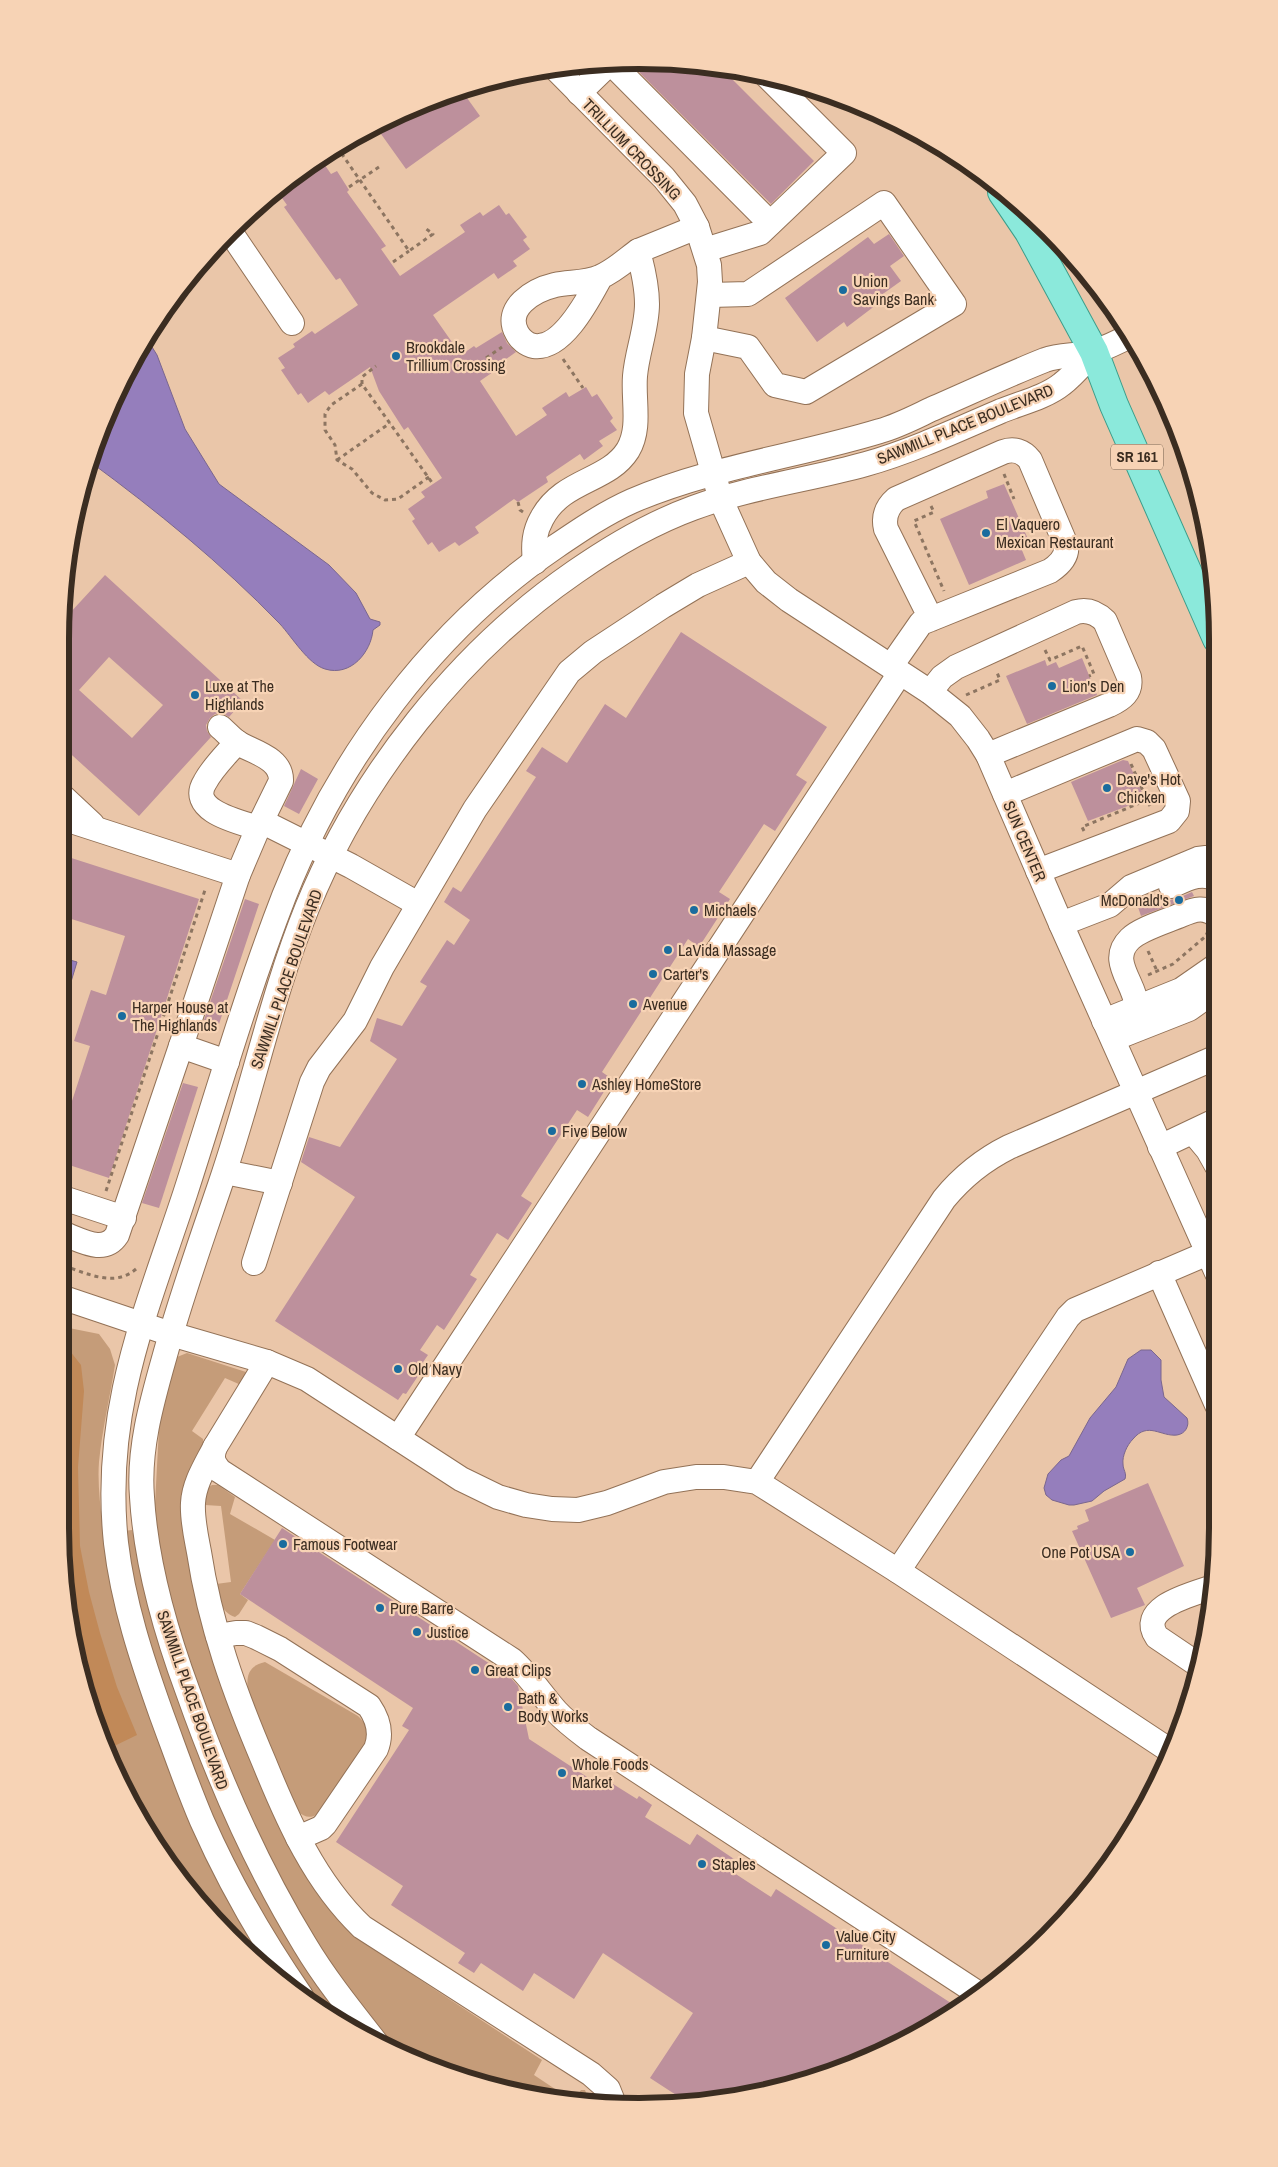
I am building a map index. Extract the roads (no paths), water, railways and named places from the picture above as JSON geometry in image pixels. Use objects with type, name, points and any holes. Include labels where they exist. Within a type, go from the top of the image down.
[{"type":"main road","name":"SR 161","points":[[1013,209],[1029,232],[1094,352],[1114,405],[1208,620]]},
{"type":"street","points":[[579,93],[604,70]]},
{"type":"street","points":[[618,70],[770,223]]},
{"type":"street","name":"TRILLIUM CROSSING","points":[[561,75],[664,178],[685,204],[697,227],[709,265],[710,295],[704,338],[696,374],[696,413],[721,500]]},
{"type":"street","points":[[705,250],[760,233],[844,153],[777,86]]},
{"type":"street","points":[[704,338],[748,347],[774,385],[806,392],[954,304],[884,204],[748,294],[710,295]]},
{"type":"street","points":[[600,278],[638,251],[697,227]]},
{"type":"street","points":[[234,238],[292,323]]},
{"type":"street","points":[[535,562],[534,542],[536,530],[548,507],[558,496],[611,467],[627,452],[636,430],[635,376],[647,307],[644,270],[638,251]]},
{"type":"street","points":[[1094,352],[1124,339]]},
{"type":"street","name":"SAWMILL PLACE BOULEVARD","points":[[288,1977],[268,1947],[202,1822],[155,1696],[138,1646],[125,1597],[116,1541],[113,1480],[116,1434],[126,1374],[140,1324],[272,929],[286,892],[308,844],[340,783],[399,694],[464,622],[517,574],[586,526],[637,499],[713,474],[884,430],[1053,357],[1094,352]]},
{"type":"street","name":"SAWMILL PLACE BOULEVARD","points":[[365,2028],[308,1950],[276,1895],[231,1806],[207,1747],[179,1668],[158,1599],[141,1494],[143,1448],[170,1334],[225,1172],[285,972],[306,911],[330,855],[402,742],[456,676],[492,638],[530,604],[580,568],[666,519],[697,506],[774,485],[864,465],[955,431],[1060,386],[1094,352]]},
{"type":"street","points":[[398,1438],[896,670],[917,626],[1050,571],[1066,555],[1066,545],[1030,460],[1022,452],[1016,450],[1003,452],[896,499],[889,507],[884,521],[886,529],[942,615]]},
{"type":"street","name":"SUN CENTER","points":[[721,500],[749,562],[766,582],[789,600],[930,692],[960,716],[978,738],[988,755],[1061,924],[1114,1031],[1135,1091],[1209,1256]]},
{"type":"street","points":[[254,1263],[312,1082],[319,1068],[355,1021],[382,967],[475,808],[569,672],[587,656],[663,606],[698,585],[749,562]]},
{"type":"street","points":[[930,692],[942,678],[956,667],[1076,612],[1092,612],[1105,621],[1129,677],[1130,686],[1126,694],[1109,705],[988,755]]},
{"type":"street","points":[[69,1236],[105,1246],[114,1240],[126,1211],[238,875],[260,825],[281,781],[280,773],[274,764],[228,734],[202,789],[202,796],[206,805],[216,813],[260,825],[308,844],[418,904]]},
{"type":"street","points":[[1005,794],[1137,739],[1147,742],[1154,749],[1178,802],[1177,811],[1169,821],[1038,871]]},
{"type":"street","points":[[69,803],[97,829]]},
{"type":"street","points":[[69,820],[238,875]]},
{"type":"street","points":[[1110,905],[1131,887],[1198,858],[1209,859]]},
{"type":"street","points":[[1061,924],[1110,905],[1137,901],[1195,876],[1209,876]]},
{"type":"street","points":[[1138,1007],[1135,995],[1124,973],[1121,960],[1122,950],[1129,939],[1192,910],[1206,910],[1209,916]]},
{"type":"street","points":[[1114,1031],[1138,1007],[1181,990],[1209,971]]},
{"type":"street","points":[[1114,1031],[1189,1009],[1209,995]]},
{"type":"street","points":[[181,1046],[227,1062]]},
{"type":"street","points":[[757,1482],[944,1199],[956,1185],[992,1155],[1209,1060]]},
{"type":"street","points":[[1160,1147],[1209,1124]]},
{"type":"street","points":[[1193,1132],[1209,1152]]},
{"type":"street","points":[[225,1172],[280,1183]]},
{"type":"street","points":[[69,1199],[126,1211]]},
{"type":"street","points":[[898,1571],[1068,1317],[1075,1310],[1159,1273],[1209,1264]]},
{"type":"street","points":[[1159,1273],[1209,1387]]},
{"type":"street","points":[[69,1300],[170,1334],[267,1362],[307,1379],[461,1479],[496,1496],[552,1509],[578,1510],[596,1506],[664,1482],[696,1477],[757,1482],[898,1571],[1165,1748]]},
{"type":"street","points":[[267,1362],[215,1447],[197,1483],[193,1502],[193,1515],[205,1588],[218,1636],[251,1731],[298,1838],[332,1893],[346,1912],[362,1927],[591,2074],[608,2089],[611,2097]]},
{"type":"street","points":[[215,1447],[212,1456],[214,1464],[220,1471],[512,1660],[527,1673],[556,1711],[589,1739],[973,1990]]},
{"type":"street","points":[[1193,1661],[1157,1637],[1153,1632],[1152,1620],[1155,1614],[1164,1606],[1205,1590]]},
{"type":"street","points":[[218,1636],[227,1633],[246,1633],[269,1643],[369,1706],[377,1720],[379,1737],[376,1749],[325,1824],[321,1828],[298,1838]]},
{"type":"place","name":"Union Savings Bank","points":[[843,290]]},
{"type":"place","name":"Brookdale Trillium Crossing","points":[[396,356]]},
{"type":"place","name":"El Vaquero Mexican Restaurant","points":[[986,533]]},
{"type":"place","name":"Lion's Den","points":[[1052,686]]},
{"type":"place","name":"Luxe at The Highlands","points":[[195,695]]},
{"type":"place","name":"Dave's Hot Chicken","points":[[1107,788]]},
{"type":"place","name":"McDonald's","points":[[1179,900]]},
{"type":"place","name":"Michaels","points":[[694,910]]},
{"type":"place","name":"LaVida Massage","points":[[668,950]]},
{"type":"place","name":"Carter's","points":[[653,974]]},
{"type":"place","name":"Avenue","points":[[633,1004]]},
{"type":"place","name":"Harper House at The Highlands","points":[[122,1016]]},
{"type":"place","name":"Ashley HomeStore","points":[[582,1084]]},
{"type":"place","name":"Five Below","points":[[552,1131]]},
{"type":"place","name":"Old Navy","points":[[398,1369]]},
{"type":"place","name":"Famous Footwear","points":[[283,1544]]},
{"type":"place","name":"One Pot USA","points":[[1130,1552]]},
{"type":"place","name":"Pure Barre","points":[[380,1608]]},
{"type":"place","name":"Justice","points":[[417,1632]]},
{"type":"place","name":"Great Clips","points":[[475,1670]]},
{"type":"place","name":"Bath & Body Works","points":[[508,1707]]},
{"type":"place","name":"Whole Foods Market","points":[[562,1773]]},
{"type":"place","name":"Staples","points":[[702,1864]]},
{"type":"place","name":"Value City Furniture","points":[[826,1945]]}]
